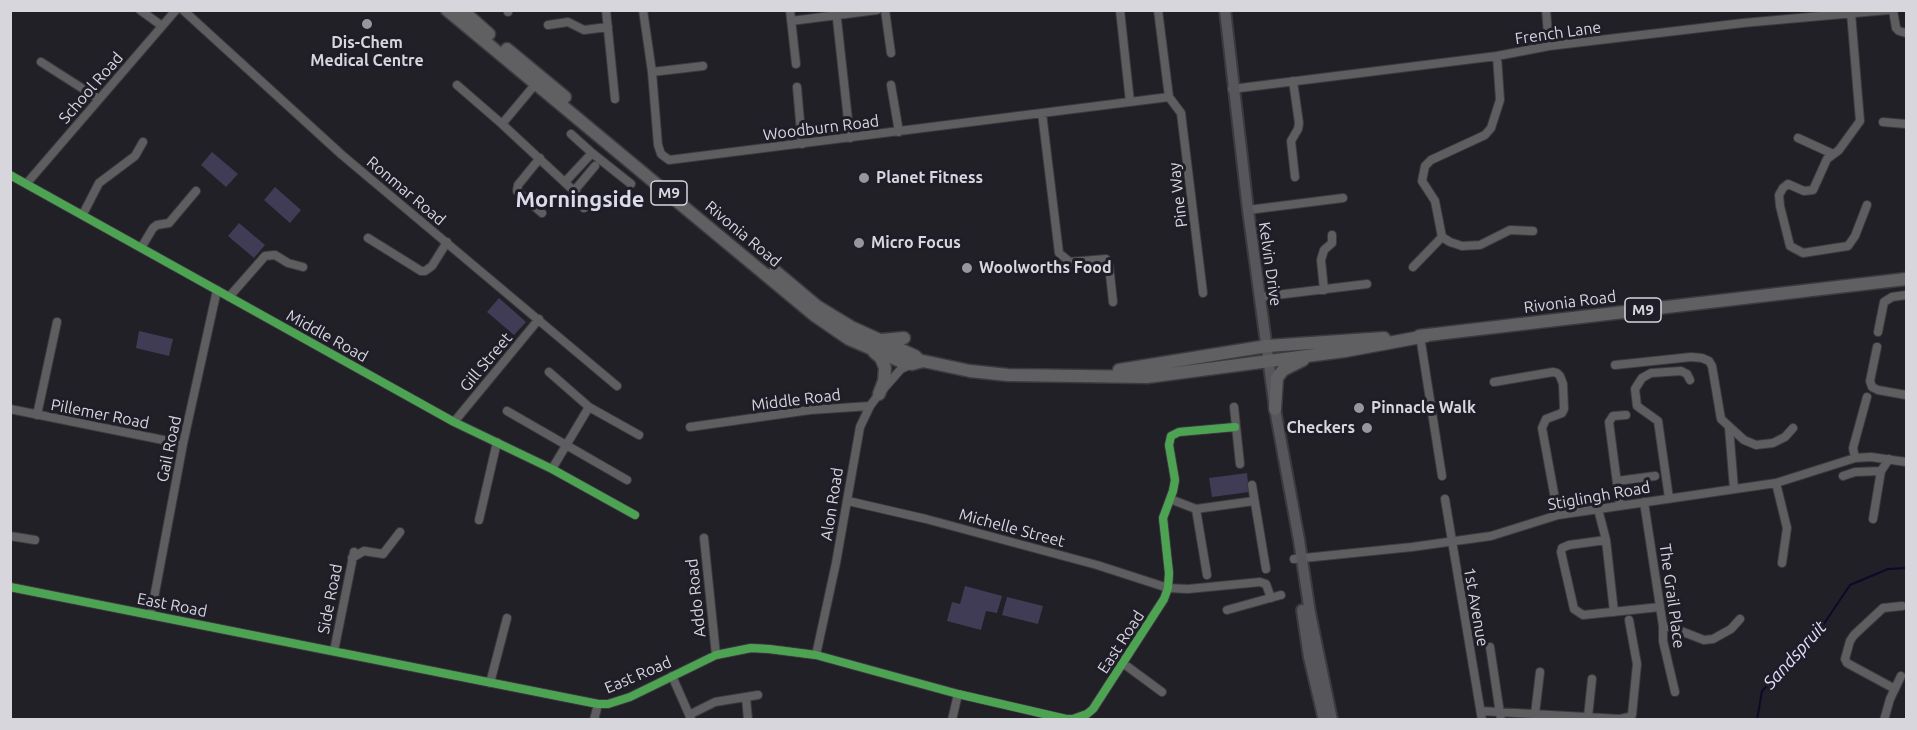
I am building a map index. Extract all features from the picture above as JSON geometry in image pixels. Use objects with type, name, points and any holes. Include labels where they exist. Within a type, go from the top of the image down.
[{"type":"main road","name":"Rivonia Road","points":[[447,10],[539,80],[818,307],[851,327],[873,344],[909,360],[989,373],[1147,377],[1318,354],[1422,337],[1906,279]]},
{"type":"main road","name":"Rivonia Road","points":[[462,10],[539,80]]},
{"type":"main road","name":"Kelvin Drive","points":[[1225,10],[1232,89],[1275,409],[1294,520],[1309,657],[1324,720]]},
{"type":"main road","name":"Rivonia Road","points":[[1860,284],[1906,273]]},
{"type":"main road","name":"Rivonia Road","points":[[1082,375],[1205,358],[1267,346],[1422,337]]},
{"type":"main road","points":[[879,394],[884,381],[885,368],[873,344],[904,338]]},
{"type":"main road","points":[[1275,409],[1275,385],[1279,374],[1293,364],[1318,354]]},
{"type":"main road","name":"Kelvin Drive","points":[[1298,559],[1332,720]]},
{"type":"street","points":[[140,10],[162,26]]},
{"type":"street","name":"School Road","points":[[27,183],[176,10]]},
{"type":"street","name":"Ronmar Road","points":[[183,10],[333,147],[617,386]]},
{"type":"street","points":[[606,10],[615,99]]},
{"type":"street","name":"Woodburn Road","points":[[643,10],[652,72],[658,145],[660,154],[665,159],[674,160],[1169,97]]},
{"type":"street","points":[[790,10],[796,64]]},
{"type":"street","points":[[791,21],[837,13],[877,10]]},
{"type":"street","points":[[885,10],[891,53]]},
{"type":"street","points":[[1120,10],[1130,102]]},
{"type":"street","name":"Pine Way","points":[[1158,10],[1169,97],[1181,113],[1203,293]]},
{"type":"street","points":[[1545,10],[1549,46]]},
{"type":"street","name":"French Lane","points":[[1232,89],[1497,56],[1549,46],[1743,23],[1888,10]]},
{"type":"street","points":[[1893,10],[1896,28],[1906,33]]},
{"type":"street","points":[[837,13],[850,138]]},
{"type":"street","points":[[1851,13],[1860,121],[1839,150],[1827,159],[1812,190],[1804,191],[1788,184],[1779,195],[1780,212],[1790,246],[1803,253],[1848,246],[1855,237],[1867,206]]},
{"type":"street","points":[[548,25],[568,22],[584,30],[608,27]]},
{"type":"street","points":[[1442,237],[1435,201],[1422,181],[1422,172],[1431,160],[1485,135],[1491,128],[1500,100],[1497,56]]},
{"type":"street","points":[[40,62],[99,99]]},
{"type":"street","points":[[652,72],[703,66]]},
{"type":"street","points":[[501,124],[539,80]]},
{"type":"street","points":[[1293,81],[1299,123],[1291,141],[1295,177]]},
{"type":"street","points":[[457,85],[565,182],[582,201],[584,208]]},
{"type":"street","points":[[891,85],[899,132]]},
{"type":"street","points":[[797,87],[802,144]]},
{"type":"street","points":[[1042,113],[1059,253],[1070,262],[1106,259],[1109,265],[1113,302]]},
{"type":"street","points":[[1883,122],[1906,124]]},
{"type":"street","points":[[571,134],[631,184]]},
{"type":"street","points":[[1798,138],[1833,154]]},
{"type":"street","points":[[82,214],[99,183],[135,156],[143,142]]},
{"type":"street","points":[[565,182],[592,153]]},
{"type":"street","points":[[540,158],[518,184],[517,191],[542,213]]},
{"type":"street","points":[[574,191],[595,166]]},
{"type":"street","name":"Middle Road","points":[[10,174],[454,422],[552,469],[634,515]]},
{"type":"street","points":[[141,248],[153,228],[169,223],[196,191]]},
{"type":"street","points":[[1248,210],[1343,198]]},
{"type":"street","points":[[1442,237],[1462,246],[1480,245],[1510,230],[1533,231]]},
{"type":"street","points":[[1324,290],[1321,260],[1324,250],[1332,243],[1332,235]]},
{"type":"street","points":[[1413,267],[1442,237]]},
{"type":"street","points":[[368,238],[421,271],[432,266],[447,242]]},
{"type":"street","points":[[229,297],[265,256],[274,255],[303,267]]},
{"type":"street","points":[[1260,297],[1367,284]]},
{"type":"street","name":"Gail Road","points":[[151,614],[183,444],[217,290]]},
{"type":"street","points":[[1878,332],[1884,302],[1892,297],[1906,296]]},
{"type":"street","name":"Gill Street","points":[[454,422],[539,319]]},
{"type":"street","points":[[37,415],[57,322]]},
{"type":"street","points":[[1422,337],[1442,476]]},
{"type":"street","points":[[1878,347],[1870,381],[1872,387],[1906,395]]},
{"type":"street","points":[[1615,365],[1696,357],[1710,362],[1721,419],[1743,440],[1756,445],[1780,440],[1793,428]]},
{"type":"street","name":"Alon Road","points":[[816,655],[848,501],[858,434],[870,406],[909,360]]},
{"type":"street","points":[[1668,498],[1658,421],[1637,406],[1635,389],[1644,376],[1651,373],[1681,370],[1690,380]]},
{"type":"street","points":[[549,372],[589,407],[639,435]]},
{"type":"street","points":[[1494,382],[1552,372],[1559,374],[1563,384],[1564,410],[1546,419],[1542,428],[1558,515]]},
{"type":"street","points":[[1855,458],[1853,448],[1867,397]]},
{"type":"street","name":"Middle Road","points":[[690,427],[810,411],[870,406]]},
{"type":"street","points":[[552,469],[589,407]]},
{"type":"street","points":[[1234,407],[1240,464]]},
{"type":"street","name":"Pillemer Road","points":[[10,409],[183,444]]},
{"type":"street","points":[[507,411],[627,480]]},
{"type":"street","points":[[1620,506],[1609,422],[1613,416],[1626,415]]},
{"type":"street","points":[[1729,426],[1734,489]]},
{"type":"street","points":[[1168,588],[1163,518],[1174,480],[1169,445],[1171,435],[1179,432],[1235,427]]},
{"type":"street","points":[[479,520],[497,442]]},
{"type":"street","points":[[1905,461],[1906,451]]},
{"type":"street","name":"Stiglingh Road","points":[[1298,559],[1491,536],[1558,515],[1776,483],[1855,458],[1905,461]]},
{"type":"street","points":[[1873,519],[1881,471],[1889,459]]},
{"type":"street","points":[[1843,476],[1855,472],[1881,471]]},
{"type":"street","points":[[1617,481],[1655,476]]},
{"type":"street","points":[[1776,483],[1786,528],[1782,563]]},
{"type":"street","points":[[1252,485],[1266,569]]},
{"type":"street","points":[[1170,499],[1196,509],[1254,501]]},
{"type":"street","name":"1st Avenue","points":[[1445,499],[1482,715]]},
{"type":"street","name":"Michelle Street","points":[[848,501],[927,519],[1097,565],[1168,588],[1188,589],[1260,582],[1266,584],[1271,598]]},
{"type":"street","name":"The Grail Place","points":[[1644,502],[1663,626],[1663,641],[1675,692]]},
{"type":"street","points":[[1196,509],[1207,575]]},
{"type":"street","points":[[1598,509],[1606,540],[1614,612]]},
{"type":"street","name":"Side Road","points":[[334,651],[353,555],[366,551],[382,554],[400,532]]},
{"type":"street","points":[[10,536],[35,540]]},
{"type":"street","name":"Addo Road","points":[[704,538],[716,655]]},
{"type":"street","points":[[1606,540],[1565,546],[1561,552],[1574,609],[1583,615],[1660,608]]},
{"type":"street","name":"East Road","points":[[10,586],[598,704],[608,704],[630,696],[716,655],[751,648],[816,655],[958,694],[1066,719],[1080,717],[1093,709],[1161,606],[1168,588]]},
{"type":"street","points":[[1227,610],[1281,595]]},
{"type":"street","points":[[1895,689],[1847,663],[1845,654],[1854,635],[1883,608],[1902,606]]},
{"type":"street","points":[[490,683],[507,618]]},
{"type":"street","points":[[1663,626],[1704,640],[1713,639],[1731,629],[1740,619]]},
{"type":"street","points":[[1482,715],[1534,714],[1552,717],[1626,719],[1632,715],[1637,664],[1629,620]]},
{"type":"street","points":[[1490,646],[1501,716]]},
{"type":"street","points":[[1124,664],[1162,692]]},
{"type":"street","points":[[1534,714],[1540,672]]},
{"type":"street","points":[[672,676],[690,717],[715,702],[758,695]]},
{"type":"street","points":[[1884,720],[1887,706],[1901,676]]},
{"type":"street","points":[[1588,717],[1592,679]]},
{"type":"street","points":[[952,720],[958,694]]},
{"type":"street","points":[[746,697],[748,720]]},
{"type":"street","points":[[594,720],[598,704]]},
{"type":"shaded area","points":[[212,152],[238,174],[226,187],[201,165]]},
{"type":"shaded area","points":[[275,187],[301,210],[290,223],[264,200]]},
{"type":"shaded area","points":[[239,223],[265,245],[254,258],[228,236]]},
{"type":"shaded area","points":[[499,298],[526,322],[514,335],[487,312]]},
{"type":"shaded area","points":[[139,331],[173,339],[169,356],[136,348]]},
{"type":"shaded area","points":[[1247,473],[1249,492],[1212,497],[1209,478]]},
{"type":"shaded area","points":[[965,586],[1002,596],[997,613],[986,611],[981,630],[947,621],[952,602],[960,604]]},
{"type":"shaded area","points":[[1007,597],[1043,606],[1038,624],[1002,615]]},
{"type":"waterway","name":"Sandspruit","points":[[1757,720],[1762,691],[1813,640],[1850,585],[1888,569],[1906,568]]},
{"type":"cycle path","points":[[10,175],[454,422],[552,469],[635,515]]},
{"type":"cycle path","points":[[10,587],[598,704],[608,704],[630,697],[716,655],[751,648],[816,655],[958,694],[1073,719],[1093,709],[1164,599],[1168,588],[1169,573],[1163,518],[1175,480],[1169,445],[1171,436],[1179,432],[1235,427]]},
{"type":"place","name":"Dis-Chem Medical Centre","points":[[367,24]]},
{"type":"place","name":"Planet Fitness","points":[[864,178]]},
{"type":"place","name":"Micro Focus","points":[[859,243]]},
{"type":"place","name":"Woolworths Food","points":[[967,268]]},
{"type":"place","name":"Pinnacle Walk","points":[[1359,408]]},
{"type":"place","name":"Checkers","points":[[1367,428]]},
{"type":"district","name":"Morningside","points":[[580,200]]}]
